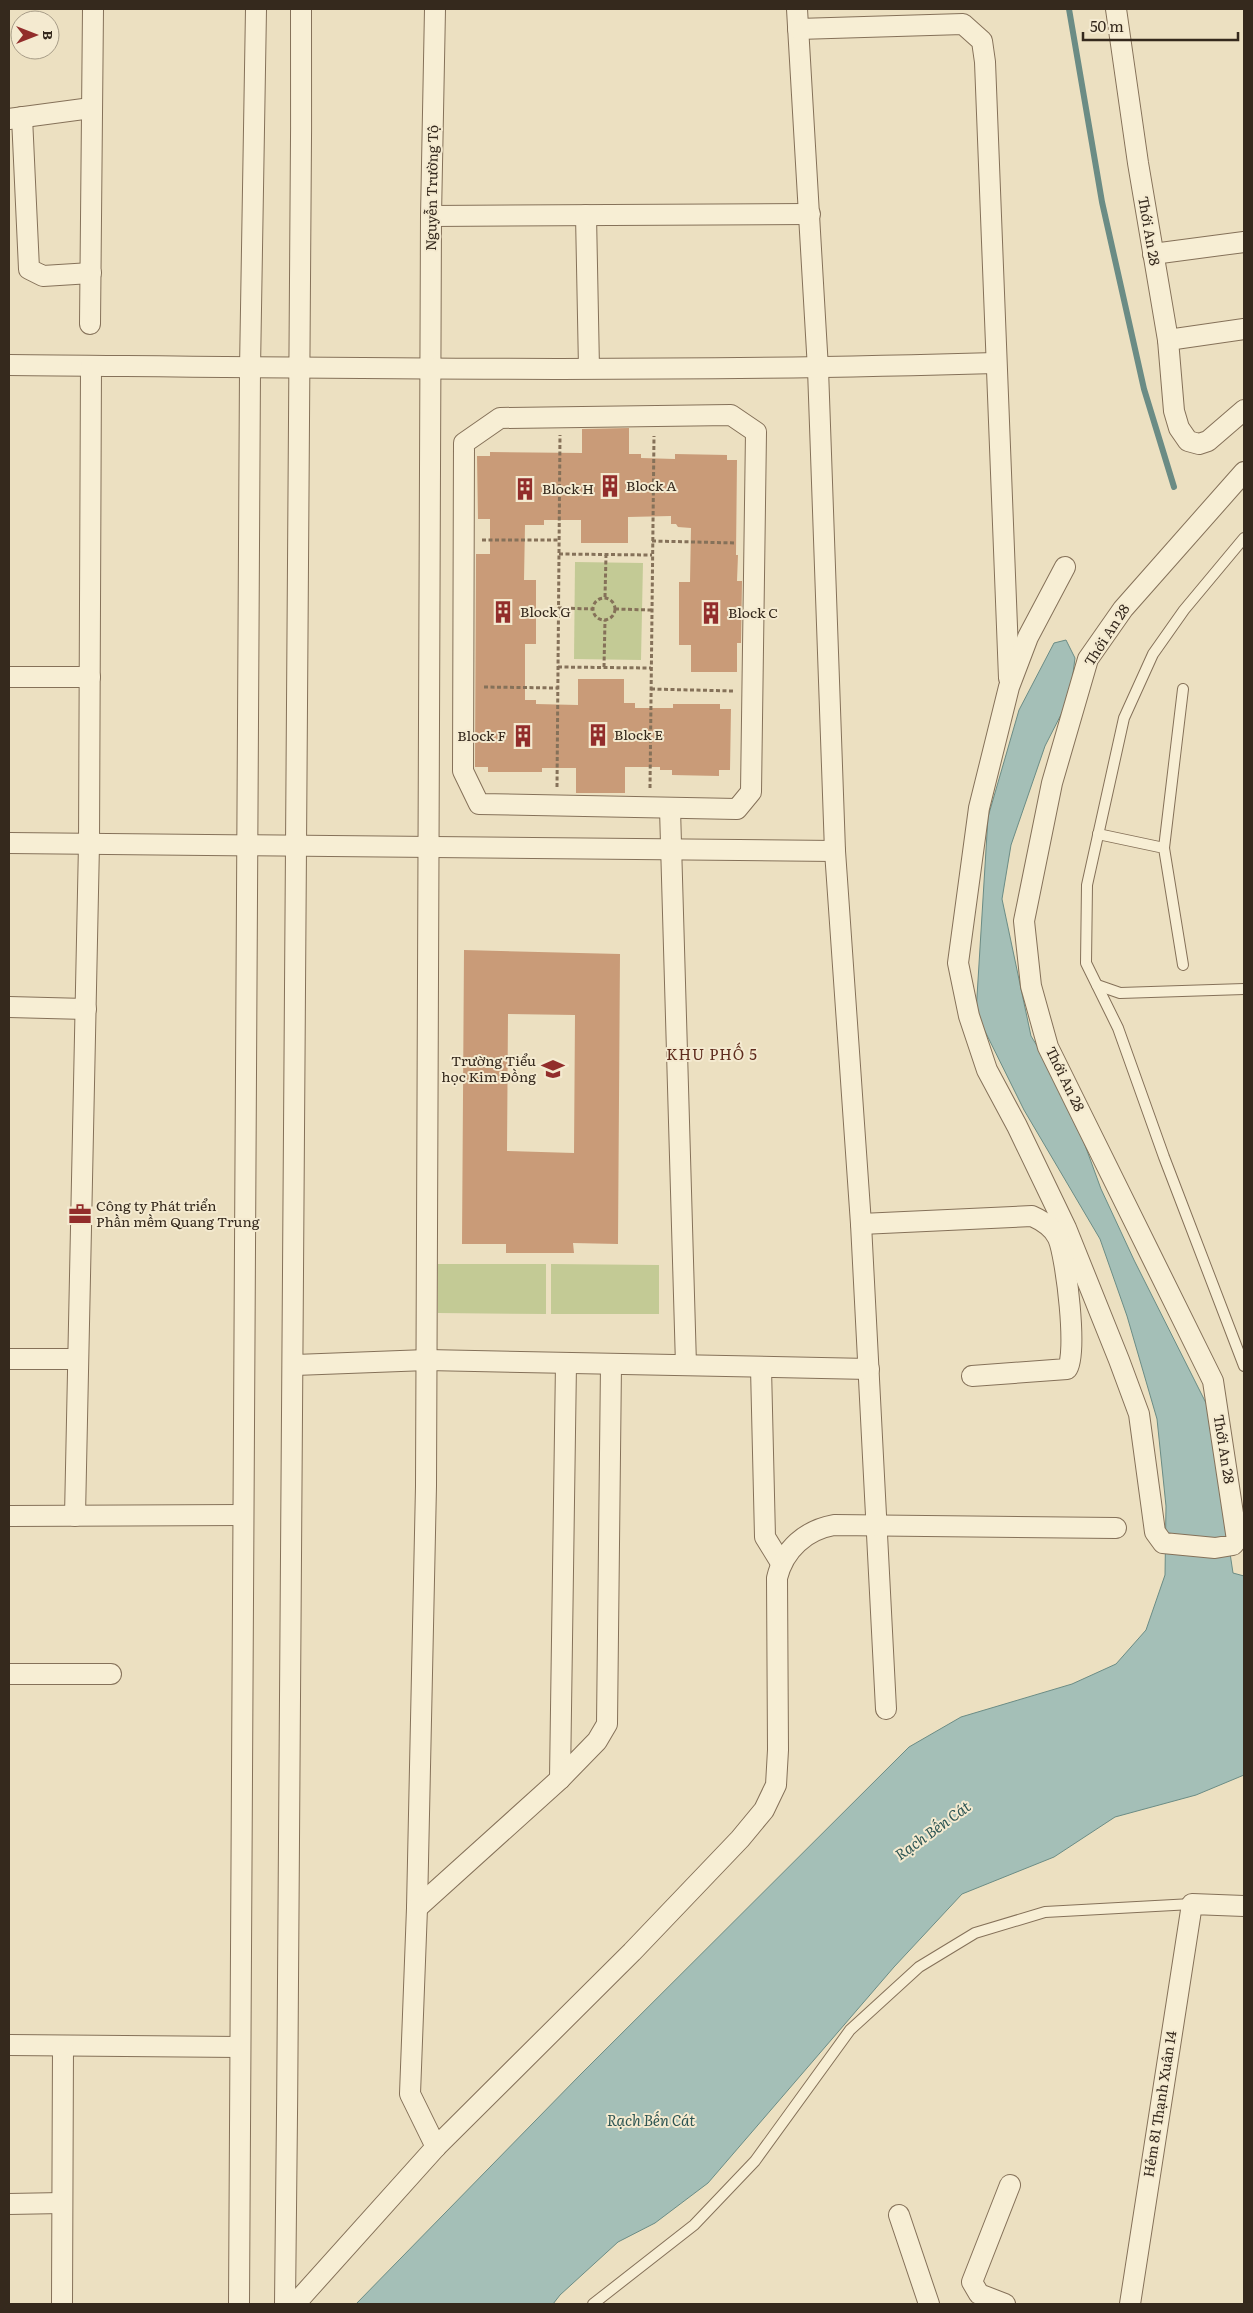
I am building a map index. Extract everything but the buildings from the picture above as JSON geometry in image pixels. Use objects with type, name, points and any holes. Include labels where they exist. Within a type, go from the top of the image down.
[{"type":"street","points":[[90,324],[93,9]]},
{"type":"street","points":[[239,2304],[250,368],[256,9]]},
{"type":"street","points":[[285,2304],[299,847],[302,368],[301,9]]},
{"type":"street","name":"Nguyễn Trường Tộ","points":[[435,9],[430,368],[427,1360],[417,1908],[410,2094],[436,2147]]},
{"type":"street","points":[[797,9],[818,368],[835,851],[861,1224],[886,1709]]},
{"type":"street","name":"Thới An 28","points":[[1116,9],[1168,340],[1174,411],[1179,428],[1188,442],[1199,444],[1208,441],[1244,410]]},
{"type":"street","points":[[798,29],[963,24],[982,41],[985,62],[995,363],[1010,687]]},
{"type":"street","points":[[91,108],[15,118],[29,269],[42,276],[91,273]]},
{"type":"street","points":[[431,216],[810,214]]},
{"type":"street","points":[[586,215],[589,368]]},
{"type":"street","points":[[1153,254],[1244,242]]},
{"type":"street","points":[[1168,340],[1244,329]]},
{"type":"street","points":[[9,366],[818,368],[995,363]]},
{"type":"street","points":[[75,1516],[89,844],[91,366]]},
{"type":"street","points":[[731,415],[756,432],[751,792],[737,809],[479,804],[463,771],[464,443],[500,418],[560,417],[731,415]]},
{"type":"street","name":"Thới An 28","points":[[1065,567],[1028,637],[1010,687],[979,808],[958,963],[969,1016],[987,1070],[1017,1126],[1066,1228],[1139,1414],[1155,1532],[1163,1543],[1216,1548],[1233,1545],[1237,1540],[1213,1381],[1048,1047],[1031,986],[1024,921],[1052,783],[1088,659],[1122,609],[1244,472]]},
{"type":"street","points":[[9,677],[90,677]]},
{"type":"street","points":[[670,809],[686,1365]]},
{"type":"street","points":[[9,843],[248,847],[429,846],[835,851]]},
{"type":"street","points":[[9,1006],[86,1008]]},
{"type":"street","points":[[861,1224],[1032,1216],[1051,1227],[1061,1247],[1068,1284],[1072,1338],[1070,1366],[1067,1369],[972,1376]]},
{"type":"street","points":[[9,1359],[78,1359]]},
{"type":"street","points":[[295,1365],[427,1360],[869,1369]]},
{"type":"street","points":[[560,1779],[566,1363]]},
{"type":"street","points":[[417,1908],[560,1779],[597,1741],[607,1724],[611,1364]]},
{"type":"street","points":[[761,1368],[766,1537],[781,1563]]},
{"type":"street","points":[[9,1516],[243,1515]]},
{"type":"street","points":[[295,2304],[436,2147],[632,1952],[740,1839],[764,1810],[776,1785],[778,1750],[778,1578],[781,1563],[802,1538],[817,1528],[834,1524],[1116,1528]]},
{"type":"street","points":[[9,1674],[111,1674]]},
{"type":"street","points":[[1192,1904],[1244,1906]]},
{"type":"street","name":"Hẻm 81 Thạnh Xuân 14","points":[[1130,2304],[1192,1904]]},
{"type":"street","points":[[9,2046],[240,2047]]},
{"type":"street","points":[[62,2304],[63,2046]]},
{"type":"street","points":[[1005,2304],[979,2294],[972,2282],[1010,2185]]},
{"type":"street","points":[[9,2204],[62,2203]]},
{"type":"street","points":[[899,2215],[930,2304]]},
{"type":"lane","points":[[1244,538],[1184,610],[1153,654],[1124,718],[1087,885],[1086,963],[1118,1028],[1164,1158],[1244,1366]]},
{"type":"lane","points":[[1183,689],[1164,848],[1183,965]]},
{"type":"lane","points":[[1098,834],[1164,848]]},
{"type":"lane","points":[[1097,985],[1120,993],[1244,989]]},
{"type":"lane","points":[[593,2304],[694,2225],[754,2161],[850,2030],[919,1967],[975,1933],[1045,1912],[1192,1904]]},
{"type":"path","points":[[650,808],[654,416]]},
{"type":"path","points":[[557,806],[560,417]]},
{"type":"path","points":[[464,539],[559,540]]},
{"type":"path","points":[[652,541],[754,543]]},
{"type":"path","points":[[559,554],[652,555]]},
{"type":"path","points":[[605,597],[606,555]]},
{"type":"path","points":[[605,597],[612,600],[615,609],[612,617],[604,620],[595,616],[593,609],[598,599],[605,597]]},
{"type":"path","points":[[558,608],[593,609]]},
{"type":"path","points":[[615,609],[652,610]]},
{"type":"path","points":[[604,620],[604,667]]},
{"type":"path","points":[[558,667],[651,668]]},
{"type":"path","points":[[463,686],[558,688]]},
{"type":"path","points":[[651,689],[752,691]]},
{"type":"green space","points":[[575,562],[643,563],[641,660],[574,659]]},
{"type":"green space","points":[[438,1264],[546,1264],[546,1314],[438,1313]]},
{"type":"green space","points":[[551,1264],[659,1265],[659,1314],[551,1314]]},
{"type":"water","name":"Rạch Bến Cát","points":[[1066,640],[1075,658],[1070,697],[1045,746],[1011,845],[1002,899],[1031,1036],[1066,1093],[1101,1189],[1134,1260],[1208,1407],[1233,1573],[1244,1576],[1244,1775],[1196,1795],[1115,1817],[1054,1857],[962,1894],[894,1967],[708,2183],[655,2223],[618,2242],[560,2295],[553,2304],[356,2304],[580,2075],[909,1747],[961,1717],[1072,1684],[1116,1664],[1146,1630],[1165,1575],[1166,1506],[1157,1419],[1127,1316],[1100,1239],[1024,1110],[976,1013],[988,817],[1019,710],[1054,643]]},
{"type":"waterway","points":[[1069,9],[1102,202],[1144,389],[1174,487]]},
{"type":"place","name":"Block A","points":[[610,486]]},
{"type":"place","name":"Block H","points":[[525,489]]},
{"type":"place","name":"Block G","points":[[503,612]]},
{"type":"place","name":"Block C","points":[[711,613]]},
{"type":"place","name":"Block E","points":[[598,735]]},
{"type":"place","name":"Block F","points":[[523,736]]},
{"type":"place","name":"Trường Tiểu học Kim Đồng","points":[[553,1069]]},
{"type":"place","name":"Công ty Phát triển Phần mềm Quang Trung","points":[[80,1214]]},
{"type":"district","name":"KHU PHỐ 5","points":[[712,1055]]}]
